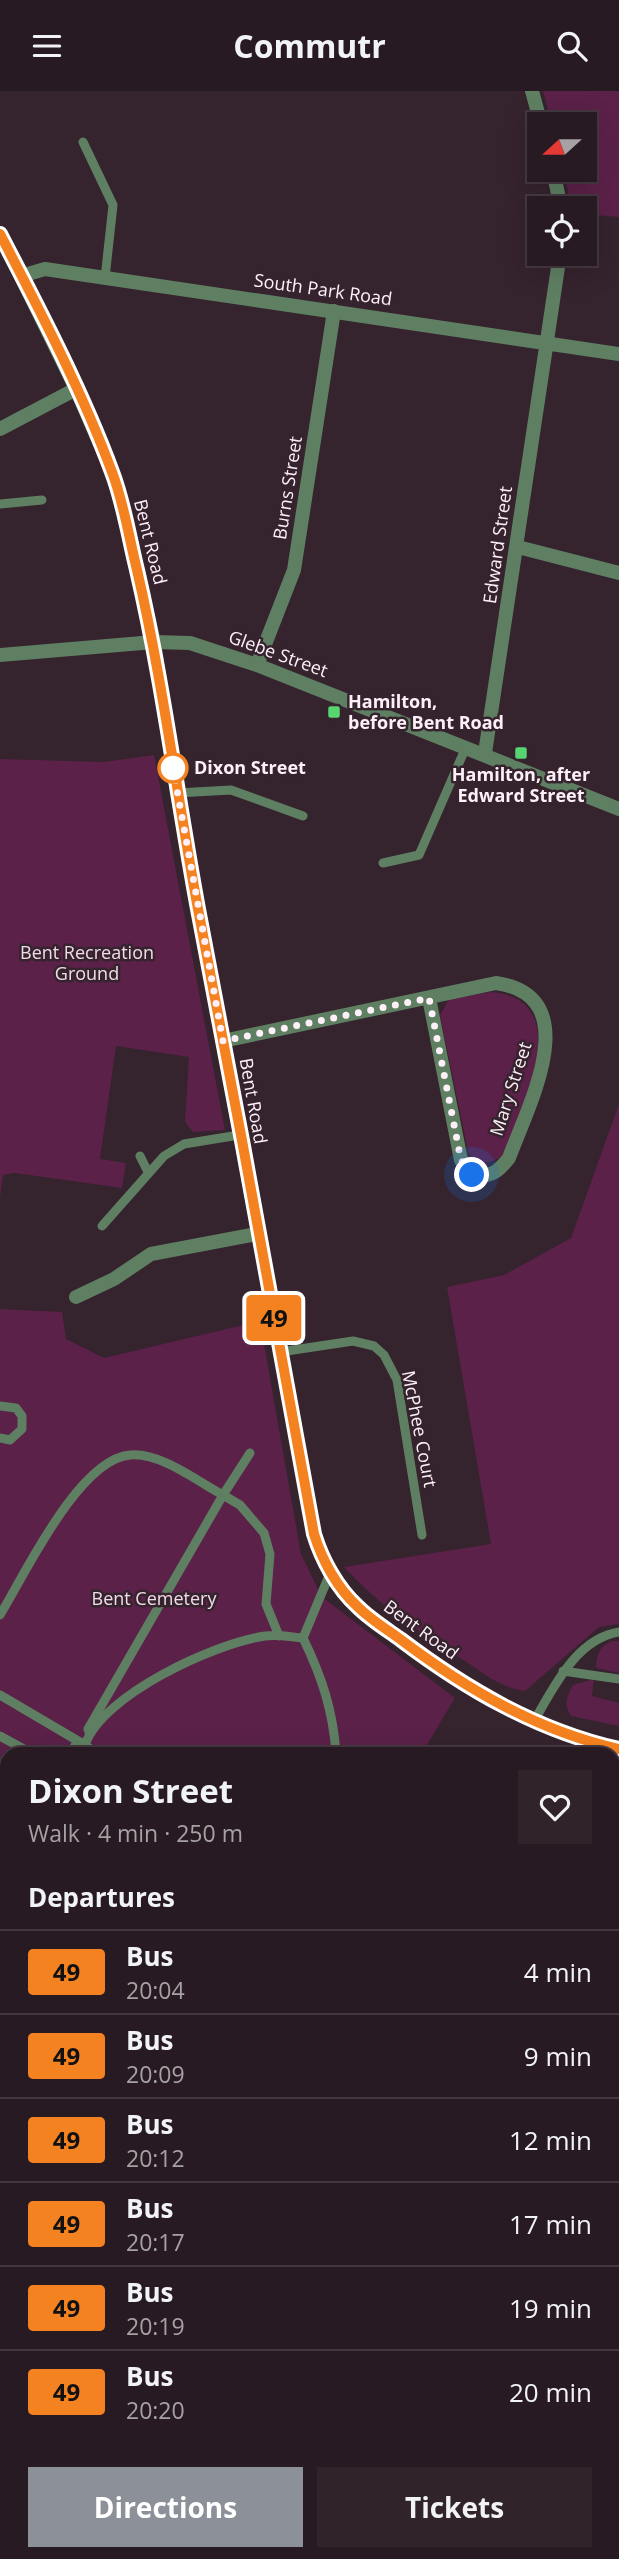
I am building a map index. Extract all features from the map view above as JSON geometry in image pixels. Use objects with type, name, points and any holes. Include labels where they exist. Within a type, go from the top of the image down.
[{"type":"street","points":[[532,91],[538,112]]},
{"type":"street","name":"Bent Road","points":[[0,234],[76,389],[113,474],[154,642],[177,793],[314,1534],[331,1571],[356,1606],[436,1666],[500,1705],[559,1733],[612,1747]]},
{"type":"street","name":"Edward Street","points":[[485,753],[518,547],[545,341],[558,266]]},
{"type":"street","name":"South Park Road","points":[[22,276],[45,269],[619,354]]},
{"type":"street","name":"Burns Street","points":[[257,665],[295,570],[334,311]]},
{"type":"street","points":[[0,429],[76,389]]},
{"type":"street","points":[[518,547],[619,573]]},
{"type":"street","points":[[0,655],[154,642]]},
{"type":"street","name":"Glebe Street","points":[[154,642],[190,643],[257,665],[485,753],[619,809]]},
{"type":"street","name":"Mary Street","points":[[223,1041],[496,983],[510,985],[536,1004],[543,1018],[548,1051],[509,1158],[499,1171],[485,1177],[472,1175],[461,1160],[429,998]]},
{"type":"street","points":[[76,1297],[114,1279],[151,1254],[257,1234]]},
{"type":"lane","points":[[83,142],[113,205],[105,278]]},
{"type":"lane","points":[[0,505],[42,500]]},
{"type":"lane","points":[[383,863],[419,855],[466,747]]},
{"type":"lane","points":[[177,793],[231,790],[303,816]]},
{"type":"lane","points":[[102,1226],[174,1145],[239,1135]]},
{"type":"lane","points":[[140,1156],[148,1172]]},
{"type":"lane","name":"McPhee Court","points":[[280,1352],[353,1341],[374,1346],[384,1355],[397,1380],[422,1535]]},
{"type":"lane","points":[[0,1406],[16,1408],[22,1416],[22,1429],[10,1440],[0,1438]]},
{"type":"lane","points":[[89,1732],[88,1729],[223,1495],[250,1453]]},
{"type":"lane","points":[[0,1615],[80,1487],[110,1462],[128,1455],[147,1457],[223,1495],[240,1505],[264,1533],[270,1554],[266,1604],[279,1636]]},
{"type":"lane","points":[[331,1571],[303,1638],[323,1678],[334,1722],[336,1747]]},
{"type":"lane","points":[[534,1721],[563,1671],[606,1634],[619,1632]]},
{"type":"lane","points":[[77,1747],[120,1703],[184,1663],[267,1635],[303,1638]]},
{"type":"lane","points":[[563,1671],[619,1679]]},
{"type":"lane","points":[[0,1695],[88,1747]]},
{"type":"lane","points":[[0,1736],[20,1747]]},
{"type":"green space","points":[[543,91],[619,91],[619,217],[597,215],[597,196],[569,196],[566,182],[597,182],[597,112],[549,112]]},
{"type":"green space","name":"Bent Recreation Ground","points":[[154,755],[225,1130],[193,1132],[185,1122],[189,1057],[116,1046],[100,1159],[126,1163],[122,1188],[15,1173],[3,1175],[0,1197],[0,759],[104,762]]},
{"type":"green space","points":[[491,992],[517,999],[532,1013],[538,1032],[537,1055],[531,1080],[507,1148],[500,1158],[486,1163],[472,1158],[468,1151],[440,1015],[449,999]]},
{"type":"green space","points":[[619,1104],[619,1624],[599,1627],[525,1691],[492,1679],[400,1618],[344,1567],[491,1544],[447,1287],[504,1275],[571,1238]]},
{"type":"green space","name":"Bent Cemetery","points":[[0,1309],[62,1312],[66,1339],[104,1358],[260,1321],[301,1554],[322,1597],[455,1698],[426,1747],[0,1747]]},
{"type":"green space","points":[[612,1641],[619,1641],[619,1673],[596,1668],[600,1651]]},
{"type":"green space","points":[[594,1679],[592,1696],[619,1703],[619,1726],[571,1716],[567,1701],[573,1685]]},
{"type":"bus line","name":"49","points":[[0,234],[76,389],[104,453],[113,474],[128,531],[154,642],[177,793],[249,1191],[314,1534],[321,1554],[356,1606],[436,1666],[500,1705],[559,1733],[609,1747]]},
{"type":"place","name":"Hamilton, before Bent Road","points":[[334,712]]},
{"type":"place","name":"Hamilton, after Edward Street","points":[[521,753]]},
{"type":"place","name":"Dixon Street","points":[[173,768]]},
{"type":"route","points":[[173,768],[223,1041],[429,998],[461,1160],[472,1175]]}]
